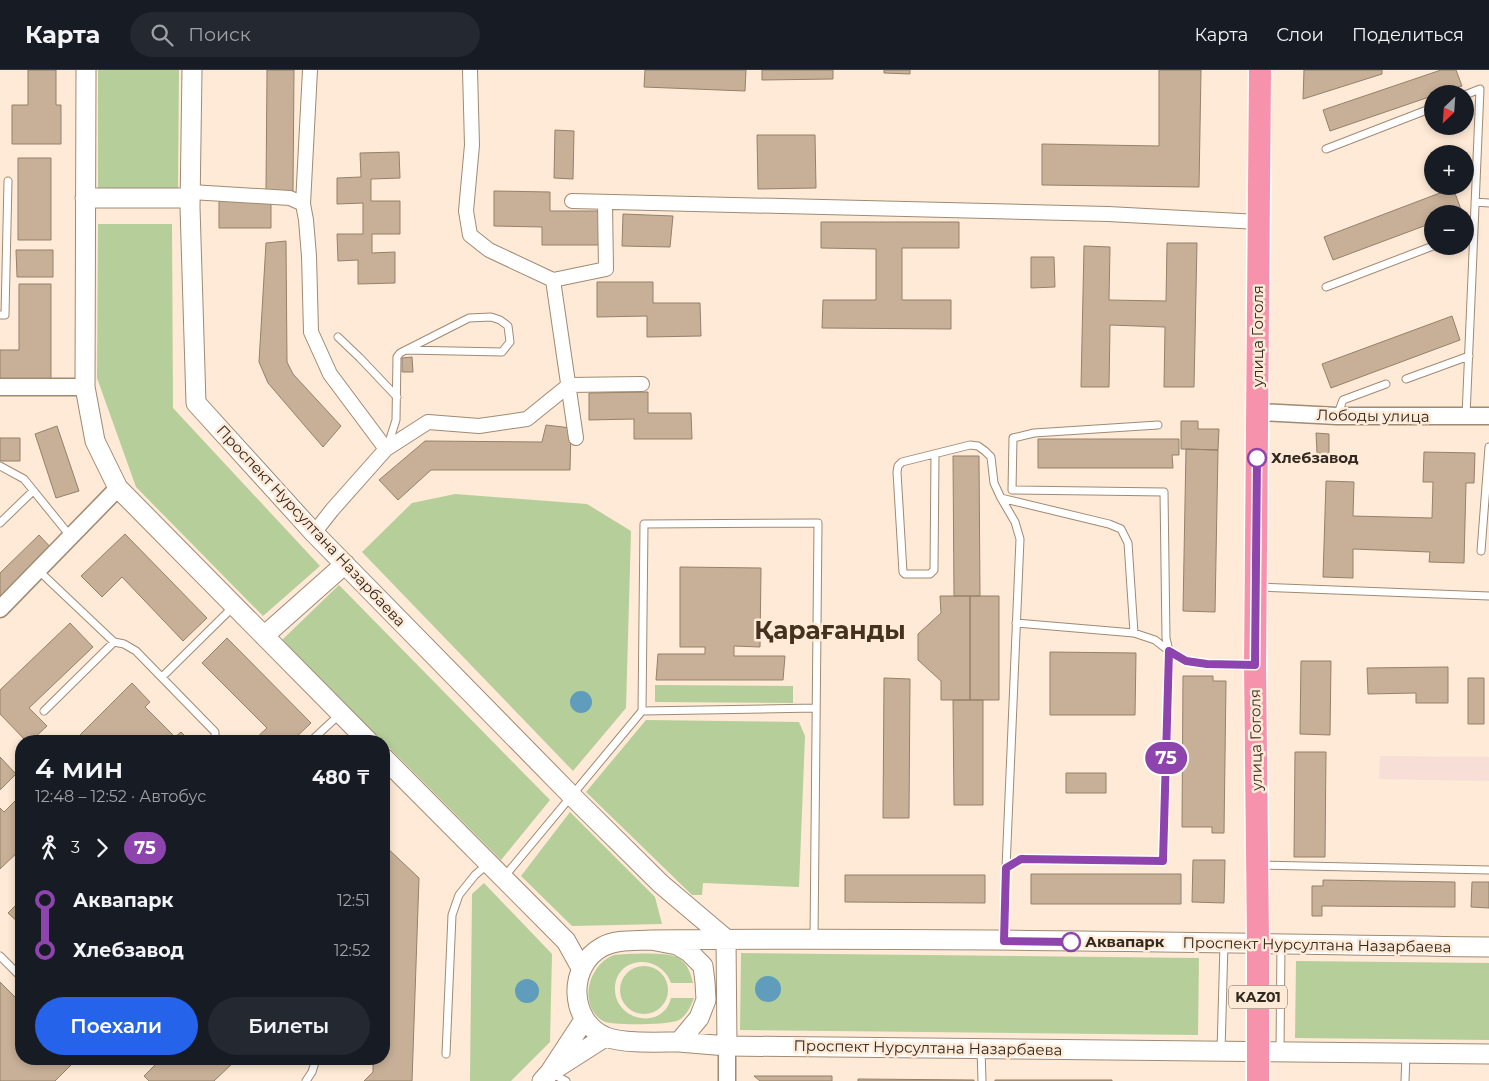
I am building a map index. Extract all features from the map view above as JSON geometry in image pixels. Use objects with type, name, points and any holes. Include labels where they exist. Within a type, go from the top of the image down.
[{"type":"highway","name":"улица Гоголя","points":[[1258,1081],[1269,1052],[1258,943],[1255,665],[1260,70]]},
{"type":"main road","points":[[86,70],[85,386],[95,441],[118,488],[362,735]]},
{"type":"main road","name":"Проспект Нурсултана Назарбаева","points":[[192,70],[191,195],[196,403],[314,533],[571,796],[662,884],[726,939],[1258,943],[1489,947]]},
{"type":"main road","points":[[85,198],[191,195]]},
{"type":"main road","points":[[264,636],[345,564]]},
{"type":"main road","points":[[390,764],[566,941],[581,968]]},
{"type":"main road","name":"Проспект Нурсултана Назарбаева","points":[[662,884],[697,940],[703,966]]},
{"type":"main road","points":[[552,1078],[605,1037],[584,1020],[576,995],[577,982],[581,968],[589,957],[601,947],[614,942],[726,939],[727,1046]]},
{"type":"main road","points":[[651,940],[677,945],[689,952],[703,966],[706,1000],[700,1018],[679,1042]]},
{"type":"main road","points":[[552,1078],[584,1020]]},
{"type":"main road","name":"Проспект Нурсултана Назарбаева","points":[[605,1037],[617,1040],[727,1046],[1489,1054]]},
{"type":"street","points":[[310,70],[303,204],[306,220],[311,332],[330,374],[386,449]]},
{"type":"street","points":[[470,70],[472,146],[466,211],[470,235],[489,250],[553,280],[606,269],[605,202]]},
{"type":"street","points":[[191,195],[290,198],[303,204]]},
{"type":"street","points":[[572,201],[1108,214],[1259,222]]},
{"type":"street","points":[[553,280],[576,438]]},
{"type":"street","points":[[314,533],[386,449],[428,422],[479,426],[527,419],[569,385],[642,384]]},
{"type":"street","points":[[0,387],[85,386]]},
{"type":"street","name":"Лободы улица","points":[[1258,412],[1337,416],[1489,416]]},
{"type":"street","points":[[0,609],[118,488]]},
{"type":"street","points":[[727,1046],[727,1081]]},
{"type":"lane","points":[[1474,91],[1480,89],[1474,202],[1489,203]]},
{"type":"lane","points":[[1326,148],[1424,111]]},
{"type":"lane","points":[[0,315],[5,315],[8,182]]},
{"type":"lane","points":[[1326,287],[1424,249]]},
{"type":"lane","points":[[1466,417],[1473,255]]},
{"type":"lane","points":[[386,449],[396,420],[397,356],[400,352],[468,318],[491,317],[500,320],[508,326],[510,342],[502,352],[406,350]]},
{"type":"lane","points":[[338,337],[397,397]]},
{"type":"lane","points":[[1406,378],[1469,356]]},
{"type":"lane","points":[[1337,416],[1343,400],[1386,384]]},
{"type":"lane","points":[[1006,868],[1021,859],[1163,861],[1169,651],[1166,638],[1164,492],[1012,490],[1013,438],[1034,433],[1158,425]]},
{"type":"lane","points":[[935,454],[934,570],[930,574],[905,574],[902,569],[897,478],[898,466],[902,462],[970,445],[978,446],[991,458],[994,483],[1015,522],[1020,539],[1004,941]]},
{"type":"lane","points":[[1481,551],[1489,447]]},
{"type":"lane","points":[[0,466],[24,479],[71,538]]},
{"type":"lane","points":[[0,523],[33,491]]},
{"type":"lane","points":[[1001,498],[1109,524],[1121,529],[1128,543],[1134,633]]},
{"type":"lane","points":[[503,878],[642,711],[644,524],[818,523],[814,939]]},
{"type":"lane","points":[[38,570],[114,642],[124,644],[136,651],[215,732],[215,735]]},
{"type":"lane","points":[[1256,587],[1489,596]]},
{"type":"lane","points":[[162,677],[234,606]]},
{"type":"lane","points":[[1016,624],[1134,633],[1155,640],[1186,661],[1207,664],[1255,665]]},
{"type":"lane","points":[[44,711],[114,642]]},
{"type":"lane","points":[[642,711],[816,708]]},
{"type":"lane","points":[[317,735],[340,713]]},
{"type":"lane","points":[[446,1054],[452,915],[459,895],[475,875],[488,863]]},
{"type":"lane","points":[[1257,865],[1489,870]]},
{"type":"lane","points":[[1221,1051],[1224,943]]},
{"type":"lane","points":[[1269,1052],[1281,944]]},
{"type":"lane","points":[[0,956],[15,971]]},
{"type":"lane","points":[[981,1048],[982,1081]]},
{"type":"lane","points":[[1405,1081],[1406,1053]]},
{"type":"lane","points":[[306,1081],[314,1065]]},
{"type":"shaded area","points":[[1380,756],[1489,757],[1489,781],[1379,779]]},
{"type":"green space","points":[[98,70],[179,70],[178,190],[98,189]]},
{"type":"green space","points":[[98,224],[172,224],[173,408],[320,566],[263,616],[136,487],[97,378]]},
{"type":"green space","points":[[455,494],[587,504],[631,531],[626,708],[573,771],[362,552],[412,503]]},
{"type":"green space","points":[[339,585],[550,800],[501,860],[390,748],[390,735],[377,735],[282,640]]},
{"type":"green space","points":[[655,685],[793,686],[793,703],[655,702]]},
{"type":"green space","points":[[646,720],[799,722],[805,736],[799,887],[703,883],[702,895],[692,895],[586,792]]},
{"type":"green space","points":[[570,812],[655,897],[662,924],[572,926],[521,876]]},
{"type":"green space","points":[[484,883],[552,954],[550,1042],[511,1081],[470,1081],[472,894]]},
{"type":"green space","points":[[741,953],[1199,958],[1198,1035],[740,1030]]},
{"type":"green space","points":[[659,954],[675,956],[683,961],[689,970],[693,983],[671,983],[665,973],[657,966],[638,962],[622,970],[617,979],[615,990],[617,1001],[623,1009],[631,1015],[640,1018],[650,1018],[659,1015],[666,1008],[671,998],[694,998],[684,1016],[673,1022],[653,1024],[617,1024],[603,1021],[595,1014],[590,1005],[589,985],[598,967],[614,955]]},
{"type":"green space","points":[[1296,961],[1489,963],[1489,1040],[1295,1038]]},
{"type":"green space","points":[[644,966],[653,968],[661,973],[666,981],[668,990],[666,999],[661,1007],[653,1012],[644,1014],[635,1012],[627,1007],[622,999],[620,990],[622,981],[627,973],[635,968]]},
{"type":"water","points":[[577,691],[585,691],[592,698],[592,706],[585,713],[577,713],[570,706],[570,698]]},
{"type":"water","points":[[768,976],[777,980],[781,989],[777,998],[768,1002],[759,998],[755,989],[759,980]]},
{"type":"water","points":[[527,979],[536,982],[539,991],[536,1000],[527,1003],[518,1000],[515,991],[518,982]]},
{"type":"building","points":[[28,70],[56,70],[56,105],[61,105],[61,144],[12,144],[12,105],[28,105]]},
{"type":"building","points":[[267,70],[294,70],[293,191],[266,191]]},
{"type":"building","points":[[645,70],[746,70],[745,91],[644,87]]},
{"type":"building","points":[[762,70],[833,70],[833,79],[762,80]]},
{"type":"building","points":[[884,70],[910,70],[910,74],[884,73]]},
{"type":"building","points":[[1159,70],[1201,70],[1199,187],[1042,185],[1042,144],[1159,146]]},
{"type":"building","points":[[1304,70],[1382,70],[1382,74],[1303,99]]},
{"type":"building","points":[[1441,70],[1456,70],[1462,85],[1424,85],[1424,99],[1330,131],[1323,110]]},
{"type":"building","points":[[555,130],[574,131],[573,179],[554,178]]},
{"type":"building","points":[[757,135],[815,135],[816,188],[758,189]]},
{"type":"building","points":[[399,152],[400,178],[371,179],[371,201],[400,201],[400,234],[372,234],[372,253],[395,252],[395,283],[358,284],[358,260],[338,261],[337,234],[363,234],[363,203],[337,204],[337,178],[361,177],[360,153]]},
{"type":"building","points":[[18,158],[51,158],[51,240],[18,240]]},
{"type":"building","points":[[494,191],[550,192],[550,211],[599,211],[599,245],[542,245],[542,227],[494,226]]},
{"type":"building","points":[[1435,195],[1456,195],[1459,205],[1424,205],[1424,226],[1333,260],[1324,237]]},
{"type":"building","points":[[219,199],[271,199],[271,228],[219,228]]},
{"type":"building","points":[[623,214],[673,216],[670,247],[622,246]]},
{"type":"building","points":[[821,222],[959,222],[959,248],[902,248],[902,300],[951,300],[951,329],[822,328],[823,300],[876,300],[876,249],[821,248]]},
{"type":"building","points":[[286,241],[287,362],[293,374],[341,426],[323,447],[268,383],[259,362],[266,243]]},
{"type":"building","points":[[1167,243],[1197,243],[1194,387],[1164,387],[1165,327],[1110,325],[1109,387],[1081,387],[1084,246],[1110,247],[1109,300],[1166,301]]},
{"type":"building","points":[[16,250],[53,250],[53,277],[17,277]]},
{"type":"building","points":[[1031,257],[1054,257],[1055,287],[1031,288]]},
{"type":"building","points":[[597,282],[653,282],[653,303],[700,303],[701,336],[647,337],[647,316],[597,317]]},
{"type":"building","points":[[19,284],[51,284],[51,383],[0,383],[0,350],[19,350]]},
{"type":"building","points":[[1452,316],[1460,340],[1331,388],[1322,364]]},
{"type":"building","points":[[412,357],[413,372],[402,372],[402,358]]},
{"type":"building","points":[[648,392],[648,413],[691,413],[692,439],[634,439],[634,419],[589,420],[589,393]]},
{"type":"building","points":[[1181,421],[1198,421],[1198,429],[1219,429],[1218,450],[1181,449]]},
{"type":"building","points":[[546,425],[571,428],[570,470],[431,470],[398,500],[379,480],[425,441],[542,442]]},
{"type":"building","points":[[57,426],[79,491],[56,498],[35,434]]},
{"type":"building","points":[[1316,433],[1329,434],[1329,454],[1317,453]]},
{"type":"building","points":[[0,438],[20,438],[20,461],[0,461]]},
{"type":"building","points":[[1038,439],[1179,439],[1179,455],[1172,455],[1173,468],[1038,468]]},
{"type":"building","points":[[1186,449],[1218,450],[1215,612],[1183,611]]},
{"type":"building","points":[[1424,452],[1475,453],[1474,483],[1466,483],[1464,563],[1429,562],[1430,552],[1353,549],[1353,578],[1323,577],[1326,481],[1354,482],[1353,516],[1432,518],[1433,482],[1423,482]]},
{"type":"building","points":[[953,456],[979,456],[980,596],[954,596]]},
{"type":"building","points":[[125,534],[207,618],[183,641],[122,577],[102,597],[81,576]]},
{"type":"building","points":[[39,535],[55,552],[0,606],[0,573]]},
{"type":"building","points":[[680,567],[761,568],[760,647],[734,646],[734,656],[785,656],[783,680],[656,680],[658,654],[705,654],[705,647],[680,647]]},
{"type":"building","points":[[940,596],[970,596],[970,700],[941,700],[941,681],[918,660],[918,634],[941,613]]},
{"type":"building","points":[[970,596],[999,596],[999,700],[970,700]]},
{"type":"building","points":[[70,623],[93,647],[29,708],[47,726],[37,735],[20,735],[0,714],[0,690]]},
{"type":"building","points":[[227,638],[311,723],[298,735],[259,735],[267,728],[202,663]]},
{"type":"building","points":[[1050,652],[1136,653],[1135,715],[1050,715]]},
{"type":"building","points":[[1301,661],[1331,661],[1330,735],[1300,734]]},
{"type":"building","points":[[1448,667],[1448,703],[1416,703],[1416,693],[1368,694],[1367,668]]},
{"type":"building","points":[[1183,676],[1213,676],[1213,681],[1226,681],[1224,833],[1212,833],[1212,827],[1182,827]]},
{"type":"building","points":[[884,678],[910,679],[909,818],[883,818]]},
{"type":"building","points":[[1468,678],[1484,678],[1484,724],[1468,724]]},
{"type":"building","points":[[132,683],[150,702],[145,707],[173,735],[80,735]]},
{"type":"building","points":[[953,700],[983,700],[983,805],[954,805]]},
{"type":"building","points":[[1295,752],[1326,752],[1325,857],[1294,857]]},
{"type":"building","points":[[0,757],[15,775],[0,790]]},
{"type":"building","points":[[1066,773],[1106,773],[1106,793],[1066,793]]},
{"type":"building","points":[[15,801],[15,855],[0,869],[0,808],[4,812]]},
{"type":"building","points":[[390,851],[419,878],[412,1081],[364,1081],[373,1072],[373,1065],[390,1065]]},
{"type":"building","points":[[1193,860],[1225,860],[1224,903],[1192,902]]},
{"type":"building","points":[[1031,874],[1181,874],[1181,904],[1031,904]]},
{"type":"building","points":[[845,875],[985,875],[985,903],[845,902]]},
{"type":"building","points":[[1323,880],[1455,882],[1455,907],[1322,906],[1322,916],[1312,916],[1312,886],[1323,886]]},
{"type":"building","points":[[1472,882],[1489,882],[1489,908],[1471,907]]},
{"type":"building","points":[[15,906],[15,919],[8,913]]},
{"type":"building","points":[[0,982],[15,997],[15,1065],[71,1065],[55,1081],[0,1081]]},
{"type":"building","points":[[155,1065],[231,1065],[214,1081],[149,1081],[144,1076]]},
{"type":"building","points":[[754,1076],[832,1076],[832,1081],[760,1081]]},
{"type":"building","points":[[858,1079],[974,1080],[974,1081],[858,1081]]},
{"type":"building","points":[[1112,1080],[1112,1081],[995,1081]]},
{"type":"bus line","name":"75","points":[[1071,942],[1004,941],[1006,868],[1021,859],[1163,861],[1169,651],[1186,661],[1207,664],[1255,665],[1257,458]]},
{"type":"place","name":"Хлебзавод","points":[[1257,458]]},
{"type":"place","name":"Аквапарк","points":[[1071,942]]},
{"type":"district","name":"Қарағанды","points":[[830,630]]}]
